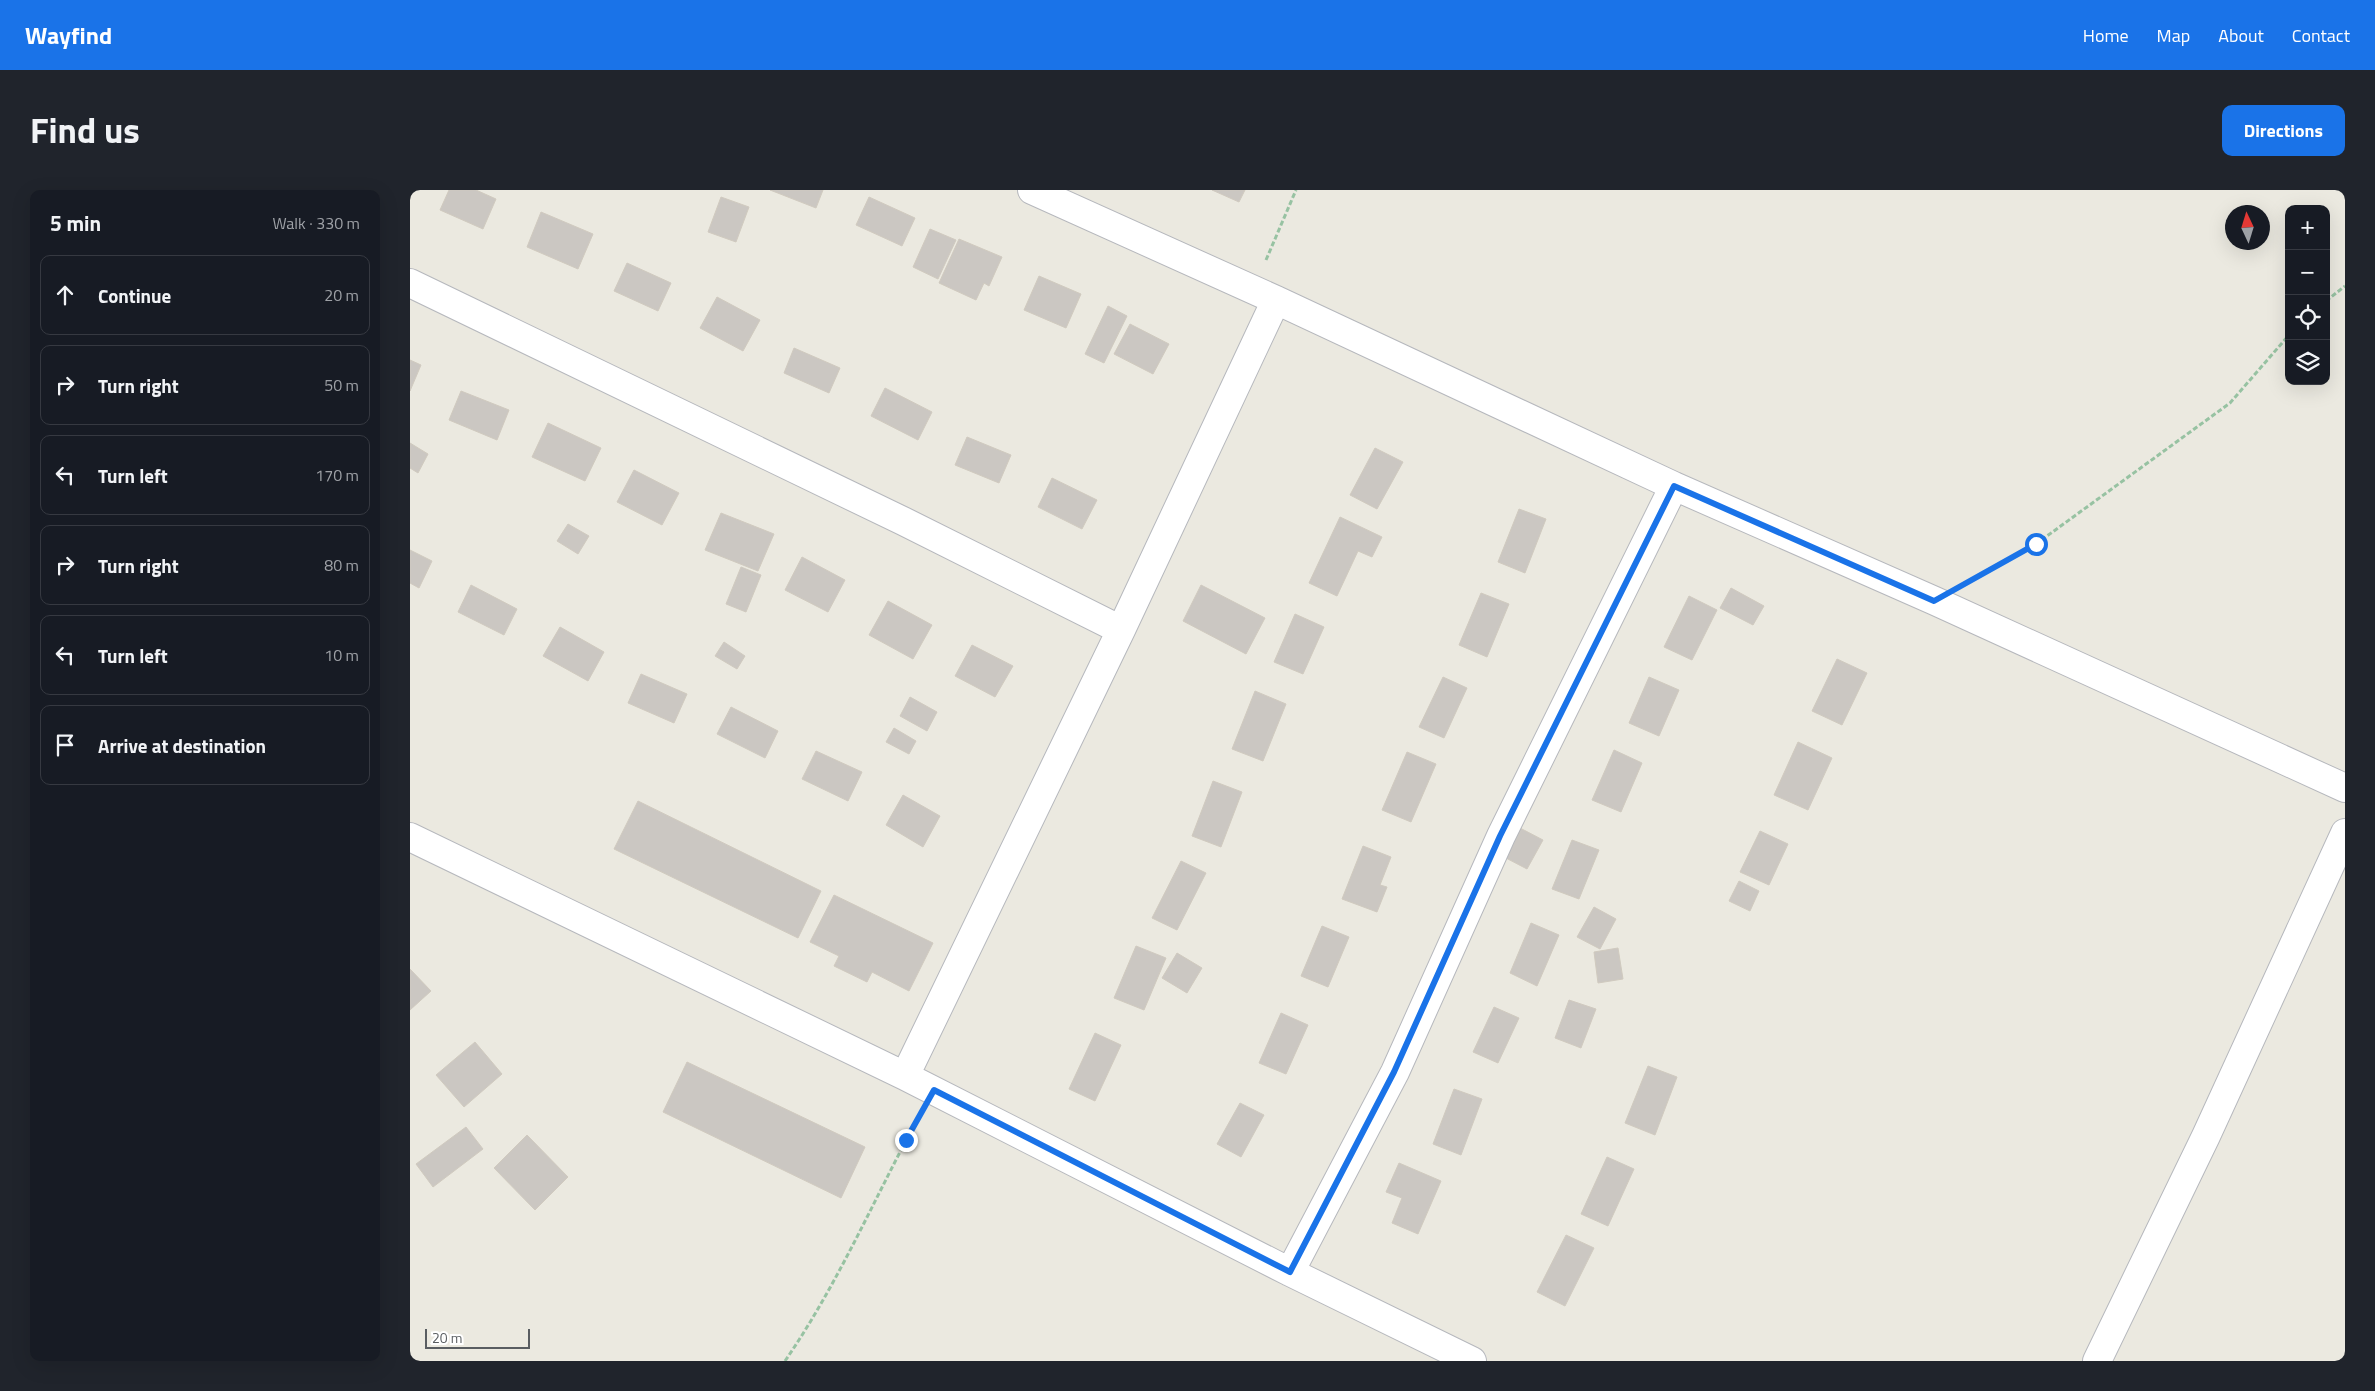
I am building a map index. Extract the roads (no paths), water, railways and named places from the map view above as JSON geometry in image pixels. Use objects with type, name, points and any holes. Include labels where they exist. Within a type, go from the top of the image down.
[{"type":"street","points":[[1032,190],[1264,295],[1674,486],[1934,601],[2345,788]]},
{"type":"street","points":[[410,283],[903,521],[1120,630]]},
{"type":"street","points":[[904,1076],[1120,630],[1264,295]]},
{"type":"street","points":[[1290,1272],[1394,1072],[1500,836],[1674,486]]},
{"type":"street","points":[[2098,1361],[2206,1136],[2345,833]]},
{"type":"street","points":[[410,837],[934,1090],[1290,1272],[1472,1361]]}]
